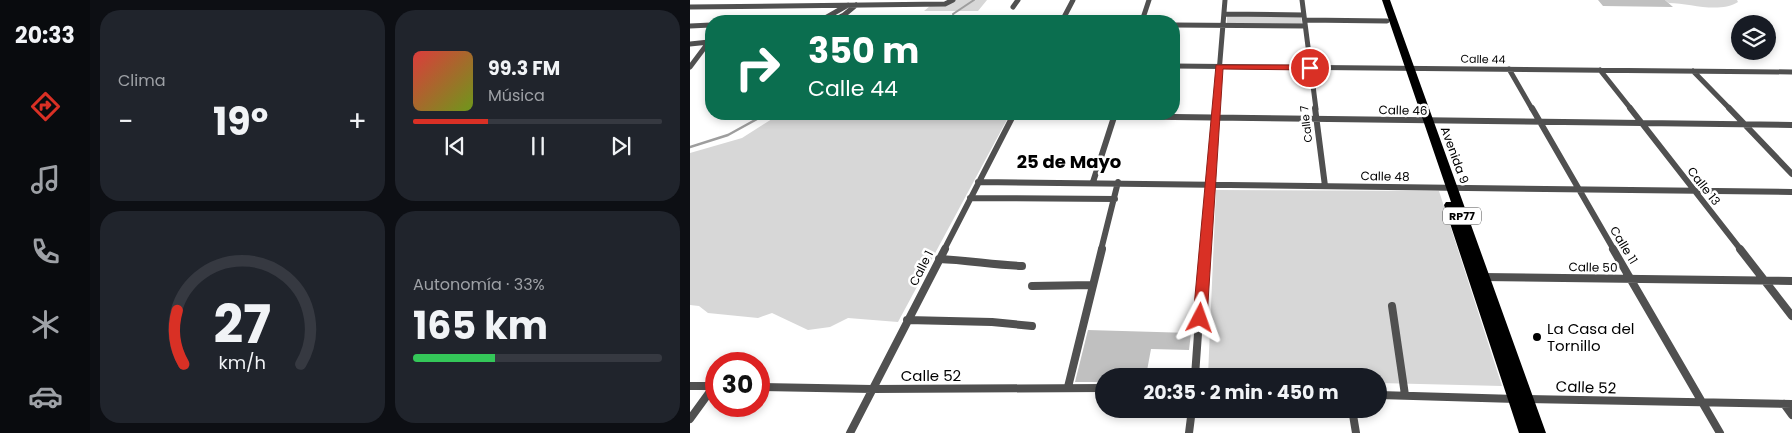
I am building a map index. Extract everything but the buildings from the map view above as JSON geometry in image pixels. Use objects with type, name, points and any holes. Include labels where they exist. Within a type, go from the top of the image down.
[{"type":"main road","name":"Avenida 9","points":[[1380,0],[1425,121],[1520,399],[1527,433]]},
{"type":"main road","name":"Avenida 9","points":[[1386,0],[1406,68]]},
{"type":"main road","name":"Avenida 9","points":[[1520,399],[1538,433]]},
{"type":"street","points":[[690,6],[697,0]]},
{"type":"street","points":[[773,5],[780,0]]},
{"type":"street","points":[[844,15],[861,0]]},
{"type":"street","points":[[690,6],[945,4],[952,0]]},
{"type":"street","points":[[1014,7],[1018,0]]},
{"type":"street","points":[[1065,15],[1073,0]]},
{"type":"street","points":[[1144,15],[1149,0]]},
{"type":"street","points":[[1197,368],[1209,185],[1225,0]]},
{"type":"street","name":"Calle 7","points":[[1302,0],[1325,186]]},
{"type":"street","points":[[830,15],[848,5]]},
{"type":"street","points":[[1224,14],[1305,20],[1387,21]]},
{"type":"street","points":[[1180,25],[1223,25],[1305,20]]},
{"type":"street","points":[[690,26],[705,25]]},
{"type":"street","points":[[690,44],[705,41]]},
{"type":"street","points":[[690,67],[705,47]]},
{"type":"street","name":"Calle 44","points":[[1180,66],[1792,72]]},
{"type":"street","name":"Calle 11","points":[[1509,69],[1720,433]]},
{"type":"street","name":"Calle 13","points":[[1600,70],[1792,316]]},
{"type":"street","points":[[1693,70],[1743,125],[1792,174]]},
{"type":"street","points":[[1784,72],[1792,78]]},
{"type":"street","name":"Calle 46","points":[[1180,117],[1792,125]]},
{"type":"street","name":"Calle 1","points":[[850,433],[1011,120]]},
{"type":"street","points":[[1093,182],[1112,120]]},
{"type":"street","name":"Calle 48","points":[[978,182],[1118,182],[1209,185],[1792,192]]},
{"type":"street","points":[[1068,387],[1118,182]]},
{"type":"street","points":[[970,198],[1115,199]]},
{"type":"street","points":[[939,259],[973,260],[995,265],[1022,266]]},
{"type":"street","name":"Calle 50","points":[[1478,276],[1792,281]]},
{"type":"street","points":[[1032,286],[1093,285]]},
{"type":"street","points":[[1392,306],[1405,396]]},
{"type":"street","points":[[907,320],[992,322],[1032,326]]},
{"type":"street","points":[[690,386],[705,386]]},
{"type":"street","name":"Calle 52","points":[[770,387],[872,389],[1095,388]]},
{"type":"street","name":"Calle 52","points":[[1387,395],[1788,404]]},
{"type":"street","points":[[690,419],[705,399]]},
{"type":"street","points":[[1788,404],[1792,415]]},
{"type":"street","points":[[1189,433],[1191,418]]},
{"type":"street","points":[[1354,418],[1356,433]]},
{"type":"shaded area","points":[[955,0],[987,0],[978,11],[924,11],[930,6]]},
{"type":"shaded area","points":[[1665,0],[1737,0],[1738,2],[1713,8],[1669,3]]},
{"type":"shaded area","points":[[1227,15],[1301,15],[1302,24],[1227,24]]},
{"type":"shaded area","points":[[770,120],[1007,120],[898,322],[848,318],[830,327],[808,330],[772,313],[758,318],[708,313],[699,306],[690,305],[690,153],[742,138]]},
{"type":"shaded area","points":[[1216,190],[1439,191],[1502,386],[1387,383],[1387,368],[1208,368]]},
{"type":"waterway","points":[[953,15],[974,0]]},
{"type":"waterway","points":[[690,147],[728,135],[755,120]]},
{"type":"place","name":"La Casa del Tornillo","points":[[1537,337]]},
{"type":"district","name":"25 de Mayo","points":[[1069,161]]},
{"type":"route","points":[[1200,318],[1219,66],[1310,68]]}]
